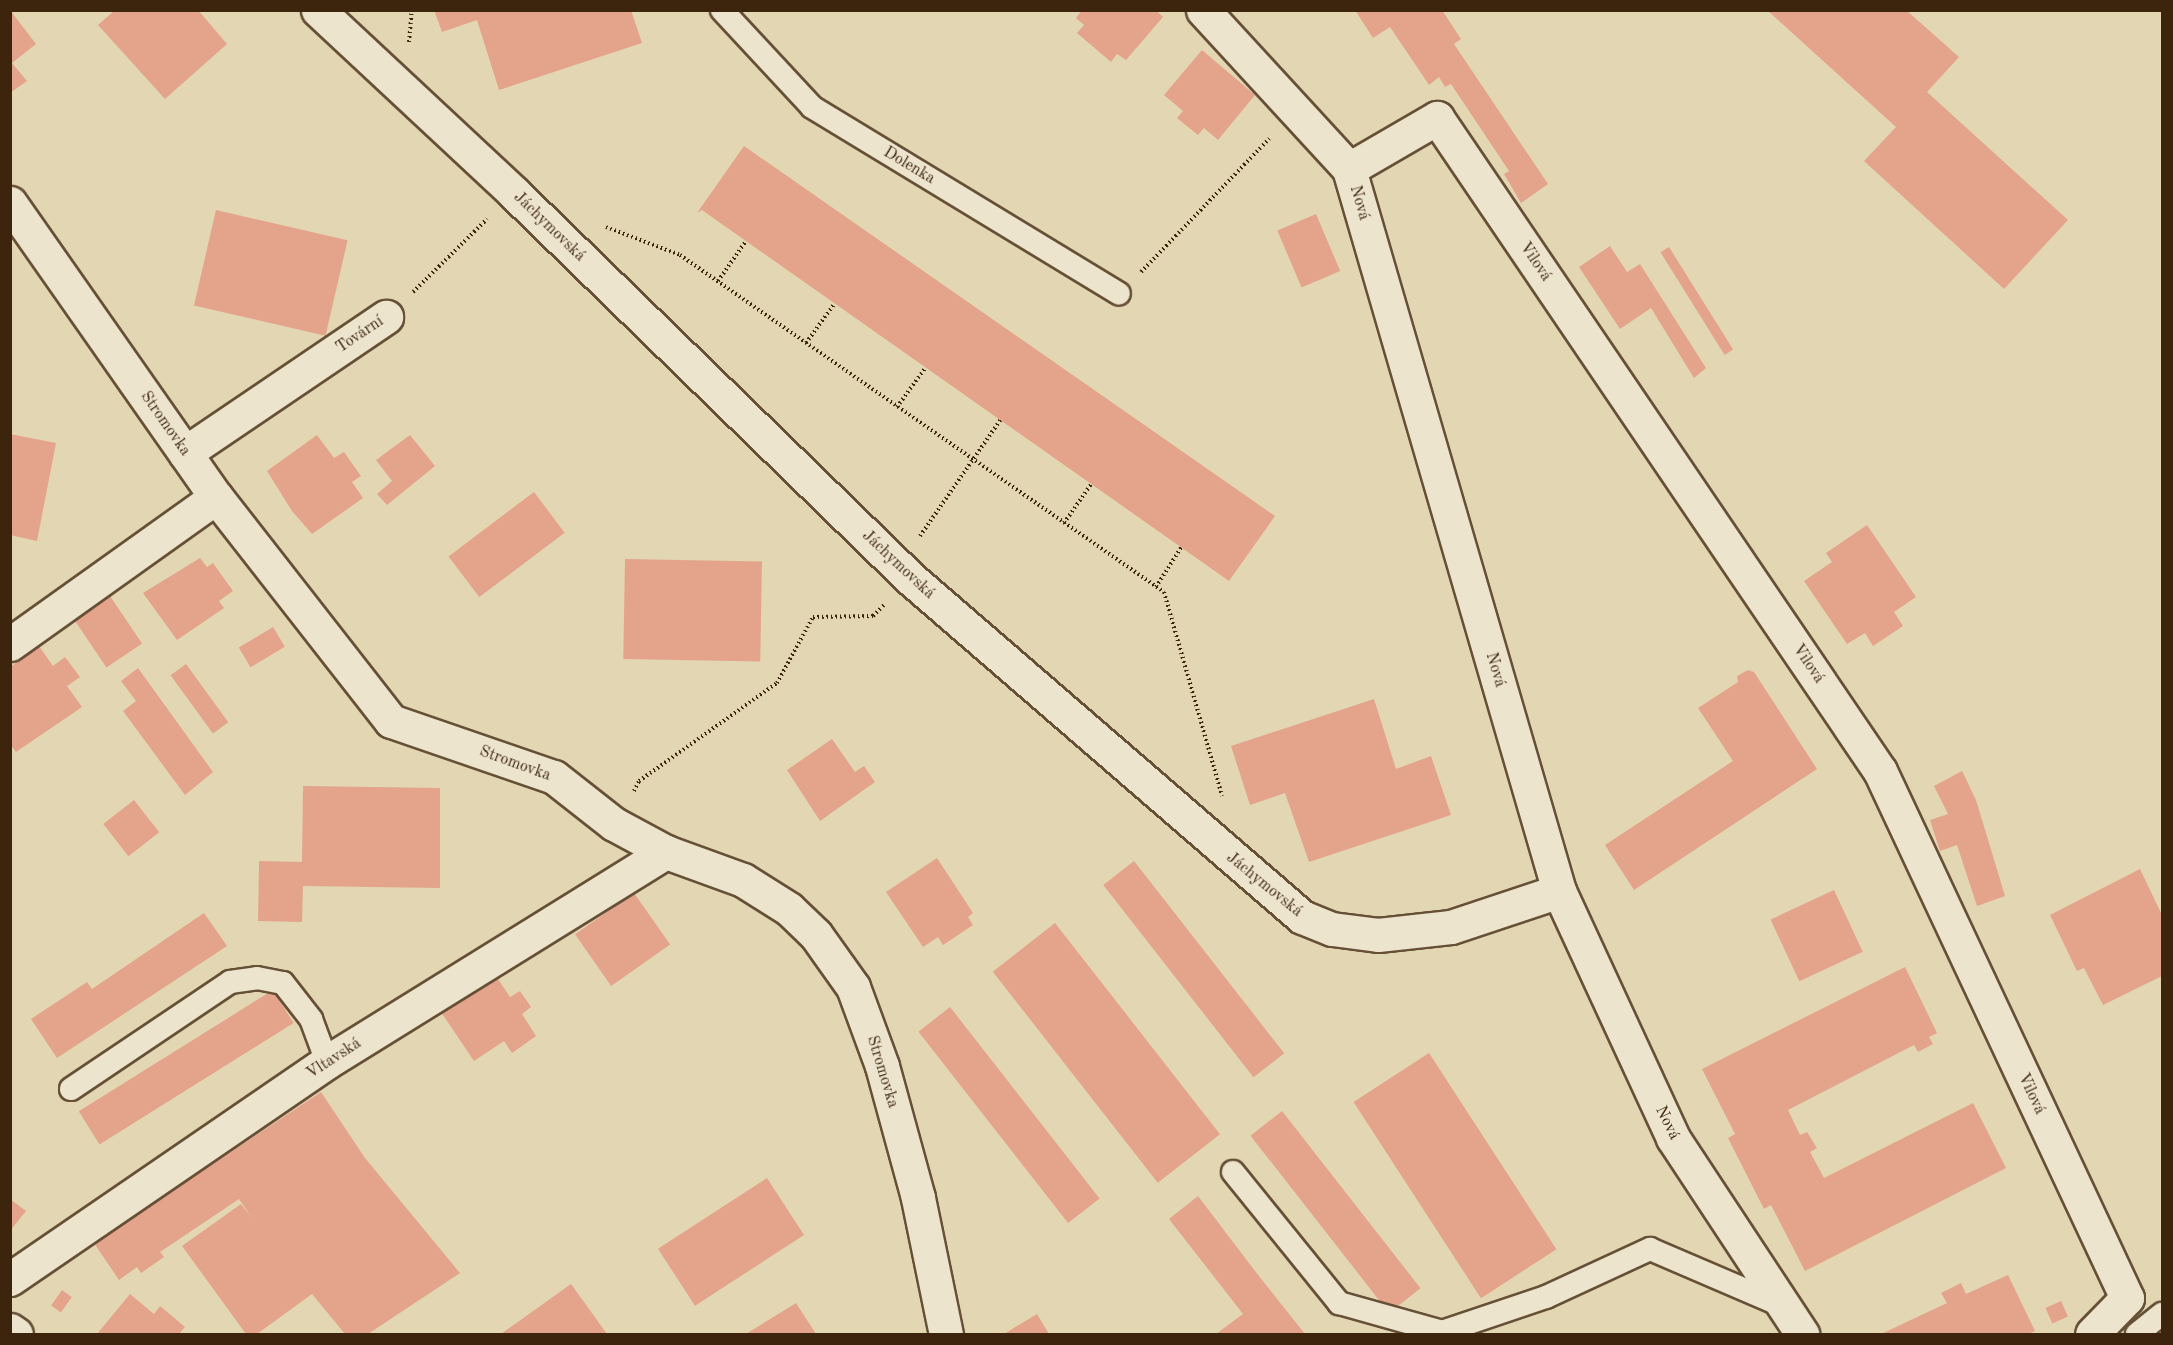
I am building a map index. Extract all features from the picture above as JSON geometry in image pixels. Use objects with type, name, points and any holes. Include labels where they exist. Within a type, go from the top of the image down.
[{"type":"street","name":"Jáchymovská","points":[[318,10],[514,193],[899,567],[1234,862],[1302,917],[1332,928],[1378,935],[1451,927],[1559,891]]},
{"type":"street","name":"Nová","points":[[1203,10],[1349,169],[1559,891],[1673,1138],[1802,1335]]},
{"type":"street","name":"Vilová","points":[[1349,169],[1437,118],[1880,771],[2127,1298],[2092,1335]]},
{"type":"street","name":"Stromovka","points":[[10,203],[216,497],[391,721],[554,777],[614,824],[666,852],[743,880],[789,909],[816,935],[853,987],[882,1066],[918,1198],[946,1335]]},
{"type":"street","name":"Tovární","points":[[185,453],[386,317]]},
{"type":"street","points":[[10,644],[216,497]]},
{"type":"street","name":"Vltavská","points":[[10,1279],[327,1062],[666,852]]},
{"type":"street","points":[[10,1330],[16,1335]]},
{"type":"lane","name":"Dolenka","points":[[722,10],[812,107],[1119,294]]},
{"type":"lane","points":[[71,1089],[230,982],[257,978],[283,983],[310,1019],[327,1062]]},
{"type":"lane","points":[[1233,1172],[1339,1303],[1442,1332],[1546,1297],[1650,1249],[1784,1306]]},
{"type":"lane","points":[[2137,1335],[2163,1314]]},
{"type":"path","points":[[1119,294],[1296,110]]},
{"type":"path","name":"Tovární","points":[[386,317],[514,193]]},
{"type":"path","points":[[602,226],[680,255],[1164,592],[1224,803]]},
{"type":"path","points":[[718,281],[746,241]]},
{"type":"path","points":[[806,343],[835,303]]},
{"type":"path","points":[[897,407],[926,367]]},
{"type":"path","points":[[899,567],[1001,420]]},
{"type":"path","points":[[1064,523],[1092,483]]},
{"type":"path","points":[[1156,587],[1182,546]]},
{"type":"path","points":[[639,781],[777,683],[813,617],[873,616]]},
{"type":"building","points":[[10,10],[36,44],[12,63],[27,81],[10,93]]},
{"type":"building","points":[[115,10],[198,10],[227,44],[165,99],[98,25]]},
{"type":"building","points":[[434,10],[631,10],[642,43],[499,90],[477,20],[442,32]]},
{"type":"building","points":[[1082,10],[1156,10],[1163,17],[1126,60],[1117,54],[1111,62],[1077,33],[1084,25],[1076,18]]},
{"type":"building","points":[[1355,10],[1442,10],[1461,39],[1454,44],[1548,184],[1521,203],[1504,174],[1509,171],[1451,84],[1445,87],[1439,77],[1429,85],[1390,27],[1373,38]]},
{"type":"building","points":[[1767,10],[1906,10],[1959,57],[1927,92],[2068,220],[2004,289],[1864,161],[1896,127]]},
{"type":"building","points":[[1202,50],[1255,95],[1218,140],[1204,128],[1198,135],[1177,118],[1183,111],[1164,95]]},
{"type":"building","points":[[744,146],[1275,516],[1229,581],[702,210],[697,213]]},
{"type":"building","points":[[216,210],[348,240],[325,336],[194,305]]},
{"type":"building","points":[[1316,214],[1340,271],[1302,287],[1277,230]]},
{"type":"building","points":[[1610,246],[1627,272],[1640,264],[1706,368],[1694,378],[1651,308],[1620,329],[1579,267]]},
{"type":"building","points":[[1669,247],[1733,350],[1725,355],[1661,252]]},
{"type":"building","points":[[10,434],[56,443],[37,541],[10,535]]},
{"type":"building","points":[[317,435],[334,458],[344,452],[361,476],[352,482],[363,498],[312,534],[292,511],[267,471]]},
{"type":"building","points":[[410,435],[435,466],[387,505],[377,494],[392,481],[376,460]]},
{"type":"building","points":[[534,492],[565,533],[479,597],[449,556]]},
{"type":"building","points":[[1867,525],[1916,597],[1894,612],[1903,626],[1873,646],[1865,633],[1847,644],[1804,581],[1832,562],[1826,553]]},
{"type":"building","points":[[200,558],[207,567],[213,563],[233,591],[219,601],[224,608],[177,640],[143,593]]},
{"type":"building","points":[[625,559],[762,561],[760,661],[623,659]]},
{"type":"building","points":[[108,593],[142,644],[106,668],[72,617]]},
{"type":"building","points":[[273,627],[285,647],[251,667],[239,648]]},
{"type":"building","points":[[39,646],[53,666],[65,657],[80,677],[67,686],[82,707],[16,752],[10,744],[10,667]]},
{"type":"building","points":[[186,664],[228,722],[213,733],[171,675]]},
{"type":"building","points":[[138,668],[213,772],[185,795],[123,711],[136,701],[121,681]]},
{"type":"building","points":[[1748,670],[1754,672],[1817,769],[1634,890],[1605,845],[1733,761],[1698,708],[1738,682],[1737,676]]},
{"type":"building","points":[[1374,699],[1396,769],[1431,756],[1451,815],[1309,862],[1285,793],[1250,805],[1231,746]]},
{"type":"building","points":[[832,739],[855,772],[864,766],[875,782],[820,821],[787,770]]},
{"type":"building","points":[[1962,771],[1976,800],[2005,896],[1977,906],[1957,845],[1940,851],[1930,820],[1948,814],[1934,786]]},
{"type":"building","points":[[303,786],[440,788],[440,888],[303,886],[302,922],[258,921],[259,861],[302,862]]},
{"type":"building","points":[[134,800],[159,832],[129,856],[103,824]]},
{"type":"building","points":[[937,858],[973,913],[968,917],[973,925],[943,945],[938,937],[923,947],[886,892]]},
{"type":"building","points":[[1134,861],[1284,1053],[1253,1077],[1103,885]]},
{"type":"building","points":[[2140,869],[2162,915],[2162,976],[2103,1005],[2084,968],[2077,971],[2050,915]]},
{"type":"building","points":[[1834,890],[1863,952],[1799,981],[1771,920]]},
{"type":"building","points":[[634,893],[670,945],[611,986],[575,934]]},
{"type":"building","points":[[204,913],[227,946],[57,1058],[31,1019],[87,982],[92,989]]},
{"type":"building","points":[[1055,923],[1220,1134],[1158,1183],[993,972]]},
{"type":"building","points":[[1905,967],[1937,1033],[1929,1037],[1933,1044],[1918,1052],[1914,1045],[1788,1110],[1800,1135],[1807,1132],[1817,1148],[1810,1152],[1824,1178],[1973,1103],[2006,1168],[1805,1271],[1771,1205],[1764,1209],[1728,1138],[1735,1134],[1702,1069]]},
{"type":"building","points":[[494,973],[510,997],[520,991],[531,1007],[522,1014],[536,1036],[512,1053],[504,1041],[474,1061],[441,1012]]},
{"type":"building","points":[[273,990],[294,1023],[99,1144],[79,1111]]},
{"type":"building","points":[[950,1007],[1100,1198],[1068,1223],[918,1032]]},
{"type":"building","points":[[1429,1053],[1556,1249],[1481,1298],[1354,1102]]},
{"type":"building","points":[[321,1092],[365,1158],[460,1273],[368,1334],[345,1334],[312,1294],[257,1334],[246,1334],[182,1246],[241,1204],[252,1218],[239,1199],[160,1252],[164,1257],[141,1273],[137,1267],[119,1280],[94,1243]]},
{"type":"building","points":[[1282,1111],[1421,1288],[1389,1313],[1250,1136]]},
{"type":"building","points":[[767,1178],[804,1235],[695,1306],[658,1249]]},
{"type":"building","points":[[1198,1196],[1305,1334],[1216,1334],[1243,1314],[1169,1219]]},
{"type":"building","points":[[10,1199],[26,1211],[10,1231]]},
{"type":"building","points":[[2008,1275],[2035,1331],[2028,1334],[1881,1334],[1947,1303],[1941,1293],[1961,1283],[1966,1294]]},
{"type":"building","points":[[571,1284],[607,1334],[501,1334]]},
{"type":"building","points":[[62,1290],[72,1297],[61,1312],[51,1306]]},
{"type":"building","points":[[130,1294],[154,1314],[160,1306],[185,1327],[179,1334],[97,1334]]},
{"type":"building","points":[[2061,1301],[2068,1317],[2052,1323],[2045,1308]]},
{"type":"building","points":[[796,1303],[816,1334],[746,1334]]},
{"type":"building","points":[[1037,1314],[1049,1334],[1004,1334]]}]
